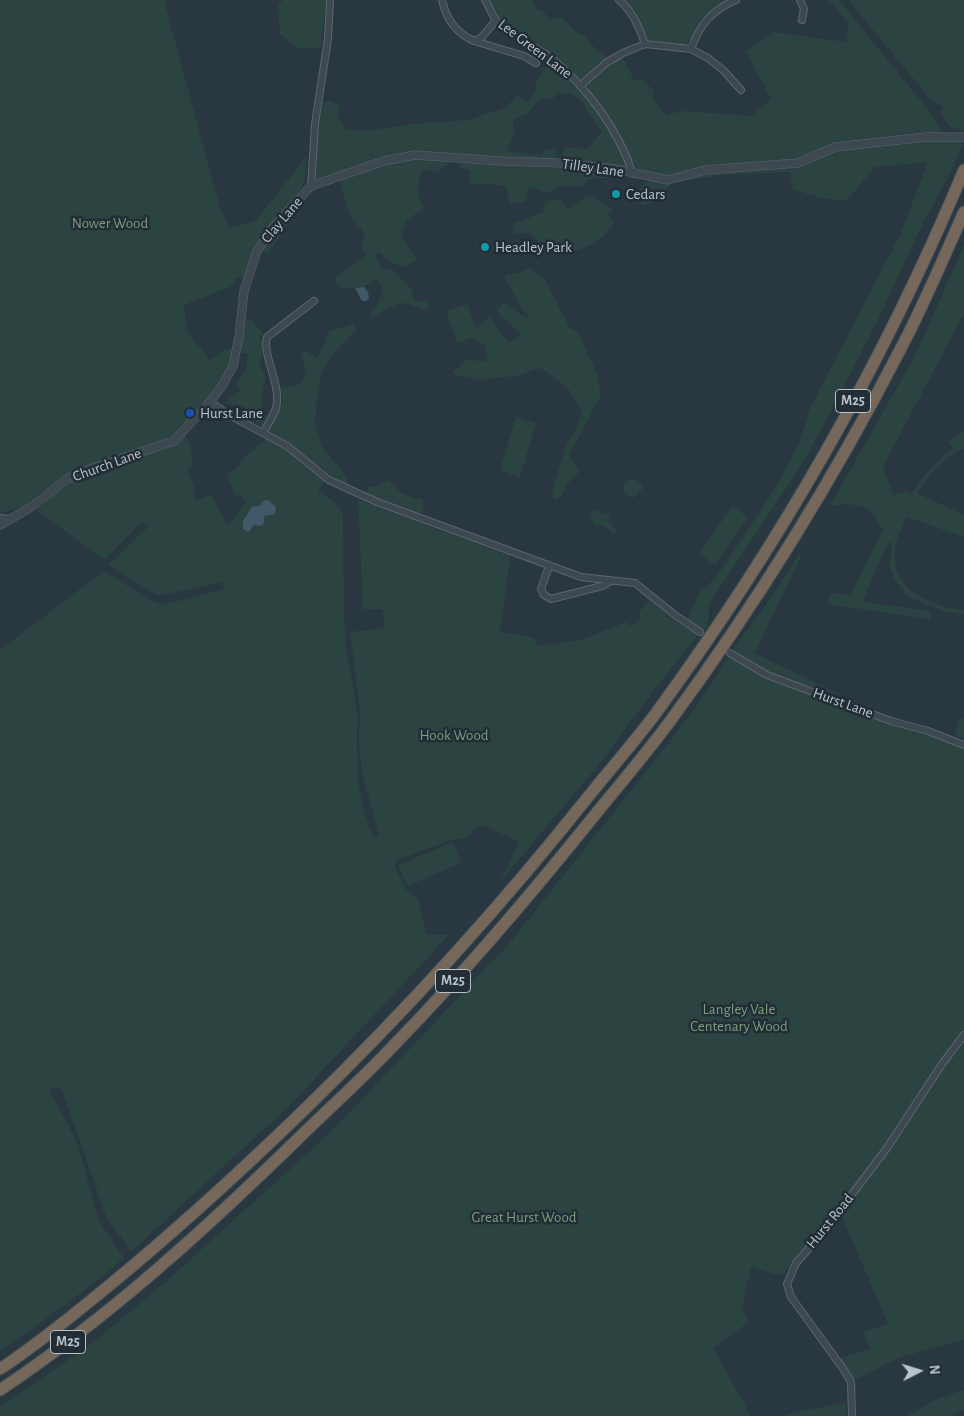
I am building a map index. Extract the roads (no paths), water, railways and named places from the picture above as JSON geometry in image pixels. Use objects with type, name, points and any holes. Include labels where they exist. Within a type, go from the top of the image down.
[{"type":"highway","name":"M25","points":[[0,1369],[36,1345],[121,1276],[254,1159],[387,1026],[475,932],[563,829],[675,686],[735,598],[818,464],[884,344],[948,209],[964,170]]},
{"type":"highway","name":"M25","points":[[0,1390],[47,1359],[132,1290],[265,1171],[394,1045],[491,940],[579,835],[669,724],[750,607],[829,478],[900,350],[964,212]]},
{"type":"street","name":"Clay Lane","points":[[210,402],[233,366],[239,337],[244,291],[257,251],[275,225],[311,186],[315,124],[328,39],[330,0]]},
{"type":"street","points":[[442,0],[452,25],[464,37],[524,56],[536,62]]},
{"type":"street","name":"Lee Green Lane","points":[[485,0],[496,20],[502,26],[548,56],[581,85],[616,135],[633,174]]},
{"type":"street","points":[[619,0],[633,16],[640,28],[645,44]]},
{"type":"street","points":[[691,49],[704,22],[736,0]]},
{"type":"street","points":[[800,0],[804,9],[802,20]]},
{"type":"street","points":[[474,41],[482,37],[496,20]]},
{"type":"street","points":[[581,85],[606,64],[623,53],[645,44],[691,49],[708,58],[724,71],[741,90]]},
{"type":"street","name":"Tilley Lane","points":[[311,186],[384,161],[415,155],[558,163],[616,169],[668,180],[705,170],[798,163],[835,147],[926,137],[964,138]]},
{"type":"street","points":[[263,433],[276,408],[276,386],[265,345],[267,337],[314,301]]},
{"type":"street","points":[[210,402],[287,446],[331,481],[377,502],[581,577],[635,583],[700,632]]},
{"type":"street","name":"Church Lane","points":[[0,525],[31,507],[67,479],[90,469],[174,441],[210,402]]},
{"type":"street","points":[[0,518],[10,519]]},
{"type":"street","points":[[549,566],[540,589],[544,595],[551,599],[602,586],[612,580]]},
{"type":"street","name":"Hurst Lane","points":[[730,653],[767,675],[891,721],[928,731],[963,744]]},
{"type":"street","name":"Hurst Road","points":[[852,1416],[851,1382],[791,1297],[787,1284],[796,1262],[825,1230],[887,1148],[942,1064],[964,1036]]},
{"type":"water","points":[[364,287],[368,292],[369,298],[366,301],[362,301],[355,288]]},
{"type":"water","points":[[268,500],[276,507],[275,514],[264,516],[264,523],[261,526],[254,525],[249,532],[243,529],[243,521],[252,507],[261,505],[263,501]]},
{"type":"place","name":"Cedars","points":[[616,194]]},
{"type":"place","name":"Headley Park","points":[[485,247]]},
{"type":"place","name":"Hurst Lane","points":[[190,413]]},
{"type":"park label","name":"Nower Wood","points":[[110,223]]},
{"type":"park label","name":"Hook Wood","points":[[454,735]]},
{"type":"park label","name":"Langley Vale Centenary Wood","points":[[739,1018]]},
{"type":"park label","name":"Great Hurst Wood","points":[[524,1217]]}]
